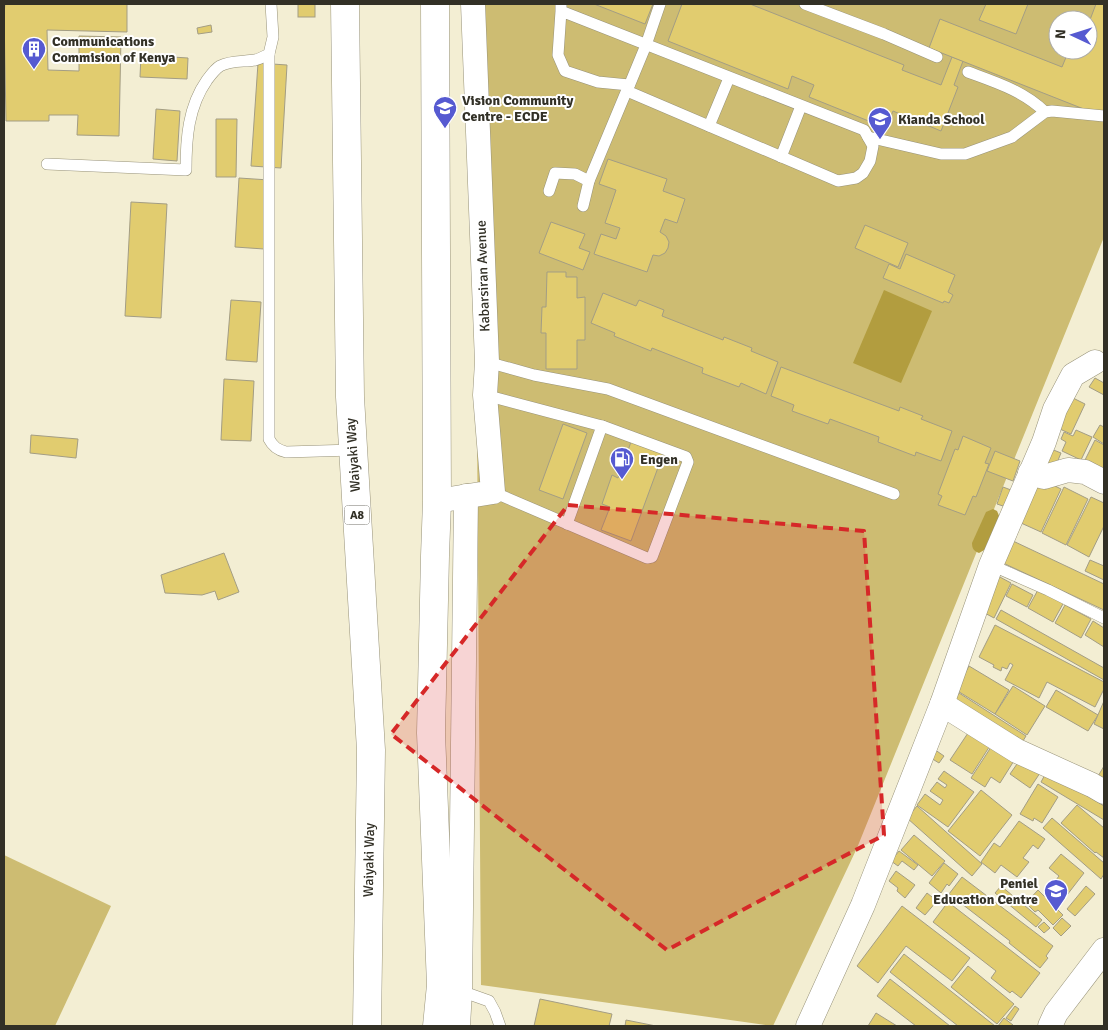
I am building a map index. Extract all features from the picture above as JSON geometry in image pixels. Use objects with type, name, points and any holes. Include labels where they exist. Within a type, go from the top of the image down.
[{"type":"highway","name":"Waiyaki Way","points":[[345,4],[350,397],[371,750],[367,1026]]},
{"type":"highway","points":[[435,4],[437,501],[434,556],[431,733],[450,988],[437,1026]]},
{"type":"street","name":"Kabarsiran Avenue","points":[[474,4],[487,362],[485,395],[493,492]]},
{"type":"street","points":[[808,1026],[863,905],[942,704],[991,565],[1044,442],[1056,408],[1073,375],[1095,362]]},
{"type":"street","points":[[1030,473],[1044,477],[1068,470],[1085,472],[1104,482]]},
{"type":"street","points":[[437,501],[493,492]]},
{"type":"street","points":[[458,1026],[450,988],[466,496]]},
{"type":"street","points":[[942,704],[1017,751],[1104,792]]},
{"type":"street","points":[[1050,1026],[1056,1013],[1094,980],[1104,950]]},
{"type":"lane","points":[[271,4],[273,37],[269,54],[269,439],[278,450],[286,452],[353,450]]},
{"type":"lane","points":[[583,206],[589,182],[646,45],[660,4]]},
{"type":"lane","points":[[805,4],[884,34],[937,57]]},
{"type":"lane","points":[[561,7],[646,45],[864,130],[873,146],[870,162],[863,173],[856,178],[838,181],[709,126],[628,88],[598,82],[565,71],[558,55],[561,7]]},
{"type":"lane","points":[[46,164],[186,170],[186,147],[190,118],[196,99],[210,76],[220,66],[238,61],[256,60],[269,54]]},
{"type":"lane","points":[[968,72],[1026,97],[1045,112]]},
{"type":"lane","points":[[709,126],[729,78]]},
{"type":"lane","points":[[781,157],[801,106]]},
{"type":"lane","points":[[868,137],[941,154],[965,154],[1012,137],[1045,112],[1104,116]]},
{"type":"lane","points":[[549,190],[555,173],[575,174],[589,182]]},
{"type":"lane","points":[[487,362],[608,389],[894,494]]},
{"type":"lane","points":[[485,395],[602,426],[686,457],[688,462],[652,557],[648,558],[493,492]]},
{"type":"lane","points":[[567,524],[602,426]]},
{"type":"lane","points":[[991,565],[1048,590],[1104,618]]},
{"type":"lane","points":[[450,988],[488,1001],[495,1012],[500,1026]]},
{"type":"highlighted area","points":[[568,505],[864,531],[884,835],[667,950],[391,734]]},
{"type":"shaded area","points":[[474,4],[1104,4],[1104,237],[857,848],[773,1026],[481,985]]},
{"type":"shaded area","points":[[884,290],[932,311],[901,383],[853,363]]},
{"type":"shaded area","points":[[993,509],[997,511],[1000,518],[986,549],[979,553],[974,550],[972,543],[986,512]]},
{"type":"shaded area","points":[[4,855],[111,906],[55,1026],[4,1026]]},
{"type":"building","name":"Communications Commision of Kenya","points":[[5,4],[127,4],[127,32],[47,30],[48,70],[79,71],[79,36],[121,37],[119,136],[77,135],[78,115],[49,115],[49,121],[6,121]]},
{"type":"building","points":[[298,4],[315,4],[315,17],[298,17]]},
{"type":"building","points":[[594,4],[653,4],[645,24]]},
{"type":"building","points":[[682,4],[750,4],[904,65],[902,70],[941,85],[952,57],[963,61],[954,85],[958,87],[941,131],[893,111],[886,128],[809,97],[814,85],[792,76],[788,89],[668,41]]},
{"type":"building","points":[[986,4],[1028,4],[1016,34],[979,20]]},
{"type":"building","points":[[1096,4],[1104,4],[1104,117],[929,48],[940,19],[1062,67],[1065,60],[1098,60],[1098,10],[1094,10]]},
{"type":"building","points":[[211,25],[212,32],[198,34],[197,28]]},
{"type":"building","points":[[141,55],[188,58],[187,79],[140,77]]},
{"type":"building","points":[[258,63],[287,65],[281,168],[251,166]]},
{"type":"building","points":[[156,109],[180,111],[177,161],[153,159]]},
{"type":"building","points":[[216,119],[237,119],[236,177],[216,177]]},
{"type":"building","points":[[608,159],[667,179],[663,191],[685,199],[677,223],[665,219],[660,232],[666,236],[669,242],[668,248],[665,253],[659,256],[653,255],[647,272],[594,254],[601,234],[616,239],[620,228],[605,223],[616,190],[599,184]]},
{"type":"building","points":[[239,178],[269,180],[264,249],[235,247]]},
{"type":"building","points":[[131,202],[167,204],[161,318],[125,316]]},
{"type":"building","points":[[551,222],[585,234],[579,248],[590,252],[583,270],[539,253]]},
{"type":"building","points":[[865,225],[908,243],[898,267],[855,248]]},
{"type":"building","points":[[906,254],[955,275],[948,292],[953,295],[949,303],[944,301],[943,303],[883,278],[889,264],[900,269]]},
{"type":"building","points":[[547,272],[566,272],[566,277],[577,277],[577,298],[585,297],[585,340],[577,340],[577,369],[546,369],[546,333],[541,333],[542,307],[546,307]]},
{"type":"building","points":[[603,293],[636,306],[639,300],[664,310],[662,316],[723,340],[724,337],[752,348],[751,351],[778,362],[766,394],[741,383],[739,387],[702,373],[703,368],[652,348],[651,351],[614,336],[615,333],[591,323]]},
{"type":"building","points":[[231,300],[261,302],[257,362],[226,360]]},
{"type":"building","points":[[781,367],[899,411],[900,407],[923,416],[921,419],[952,431],[941,461],[916,452],[915,456],[878,442],[879,437],[830,419],[828,424],[792,411],[794,405],[771,396]]},
{"type":"building","points":[[1095,378],[1104,383],[1104,395],[1089,387]]},
{"type":"building","points":[[224,379],[254,381],[251,441],[221,440]]},
{"type":"building","points":[[1067,395],[1085,404],[1071,434],[1053,426]]},
{"type":"building","points":[[563,424],[587,433],[563,499],[539,490]]},
{"type":"building","points":[[1100,425],[1104,427],[1104,444],[1093,437]]},
{"type":"building","points":[[1076,430],[1092,437],[1081,460],[1062,451],[1066,442],[1061,439],[1064,432],[1073,436]]},
{"type":"building","points":[[31,435],[78,439],[76,458],[30,453]]},
{"type":"building","points":[[963,436],[991,448],[985,463],[989,464],[976,497],[973,496],[965,515],[938,505],[942,496],[938,494],[955,449],[958,450]]},
{"type":"building","points":[[1095,440],[1104,445],[1104,469],[1085,460]]},
{"type":"building","points":[[631,442],[663,454],[631,541],[601,530],[610,507],[602,504],[612,475],[618,478]]},
{"type":"building","points":[[1051,449],[1061,453],[1054,470],[1044,465]]},
{"type":"building","points":[[995,451],[1020,461],[1013,481],[987,471]]},
{"type":"building","points":[[1041,479],[1061,489],[1041,532],[1021,523]]},
{"type":"building","points":[[1003,487],[1011,490],[1006,507],[997,504]]},
{"type":"building","points":[[1064,487],[1088,499],[1066,545],[1042,533]]},
{"type":"building","points":[[1091,497],[1104,503],[1104,526],[1089,557],[1067,545]]},
{"type":"building","points":[[1013,541],[1104,584],[1104,610],[1003,563]]},
{"type":"building","points":[[224,553],[239,592],[218,600],[215,591],[202,595],[165,593],[161,575]]},
{"type":"building","points":[[1090,560],[1104,566],[1104,580],[1085,571]]},
{"type":"building","points":[[998,576],[1011,583],[994,618],[981,611]]},
{"type":"building","points":[[1012,584],[1033,595],[1027,607],[1006,596]]},
{"type":"building","points":[[1039,588],[1064,602],[1053,622],[1028,608]]},
{"type":"building","points":[[1065,605],[1091,619],[1081,638],[1055,623]]},
{"type":"building","points":[[1001,610],[1104,668],[1104,680],[996,619]]},
{"type":"building","points":[[1093,621],[1104,628],[1104,647],[1085,635]]},
{"type":"building","points":[[995,625],[1104,682],[1104,689],[1095,707],[1047,682],[1039,698],[1005,680],[1013,665],[1010,663],[1007,669],[1002,667],[1001,671],[979,657]]},
{"type":"building","points":[[969,666],[1009,690],[995,714],[956,690]]},
{"type":"building","points":[[1013,686],[1045,706],[1027,735],[995,714]]},
{"type":"building","points":[[1056,690],[1098,715],[1088,731],[1046,707]]},
{"type":"building","points":[[959,693],[1026,736],[1018,749],[951,706]]},
{"type":"building","points":[[1104,701],[1104,729],[1094,724]]},
{"type":"building","points":[[972,727],[993,741],[972,774],[950,760]]},
{"type":"building","points":[[995,741],[1017,756],[1000,783],[991,777],[985,787],[971,778]]},
{"type":"building","points":[[931,747],[944,756],[939,763],[926,755]]},
{"type":"building","points":[[1024,754],[1040,773],[1030,788],[1010,774]]},
{"type":"building","points":[[1104,766],[1104,782],[1097,778]]},
{"type":"building","points":[[944,771],[974,792],[948,827],[917,805],[925,794],[940,805],[943,800],[930,791],[937,782],[945,788],[947,785],[938,779]]},
{"type":"building","points":[[1047,771],[1104,806],[1104,820],[1041,782]]},
{"type":"building","points":[[1038,784],[1058,797],[1042,823],[1034,818],[1033,821],[1020,814]]},
{"type":"building","points":[[981,790],[1012,815],[980,856],[948,831]]},
{"type":"building","points":[[1077,805],[1104,828],[1104,858],[1095,853],[1061,823]]},
{"type":"building","points":[[917,806],[982,864],[972,876],[907,818]]},
{"type":"building","points":[[1052,818],[1104,863],[1104,874],[1101,879],[1043,828]]},
{"type":"building","points":[[1019,821],[1045,839],[1038,849],[1033,845],[1023,858],[1029,862],[1017,877],[1001,865],[995,873],[981,862],[994,843],[1000,847]]},
{"type":"building","points":[[914,835],[945,861],[932,876],[901,850]]},
{"type":"building","points":[[899,851],[918,865],[914,870],[902,861],[898,866],[891,861]]},
{"type":"building","points":[[1061,854],[1084,873],[1067,895],[1053,884],[1059,876],[1049,868]]},
{"type":"building","points":[[944,863],[958,874],[949,886],[947,884],[941,893],[929,883]]},
{"type":"building","points":[[896,871],[915,885],[905,898],[897,891],[898,888],[889,881]]},
{"type":"building","points":[[962,877],[1053,946],[1046,956],[1048,958],[1040,968],[1009,943],[1010,941],[949,894]]},
{"type":"building","points":[[1001,886],[1042,920],[1036,927],[995,893]]},
{"type":"building","points":[[1086,886],[1095,894],[1075,916],[1067,909]]},
{"type":"building","points":[[1038,890],[1063,915],[1053,925],[1038,910],[1035,912],[1026,903]]},
{"type":"building","points":[[927,893],[937,901],[925,915],[916,908]]},
{"type":"building","points":[[948,902],[1040,973],[1021,998],[1012,991],[1010,993],[991,978],[996,971],[933,922]]},
{"type":"building","points":[[902,906],[970,958],[952,981],[906,946],[878,983],[857,966]]},
{"type":"building","points":[[1062,918],[1071,926],[1061,936],[1053,928]]},
{"type":"building","points":[[1044,922],[1050,928],[1044,933],[1038,927]]},
{"type":"building","points":[[904,954],[995,1026],[958,1026],[890,972]]},
{"type":"building","points":[[968,966],[1014,1004],[997,1024],[951,987]]},
{"type":"building","points":[[890,979],[950,1026],[916,1026],[877,996]]},
{"type":"building","points":[[540,999],[612,1014],[609,1026],[534,1026]]},
{"type":"building","points":[[1015,1006],[1019,1009],[1011,1021],[1006,1018]]},
{"type":"building","points":[[876,1013],[897,1026],[868,1026]]},
{"type":"building","points":[[1004,1018],[1013,1025],[998,1026]]},
{"type":"building","points":[[626,1020],[656,1026],[625,1026]]},
{"type":"place","name":"Communications Commision of Kenya","points":[[34,70]]},
{"type":"place","name":"Vision Community Centre - ECDE","points":[[445,129]]},
{"type":"place","name":"Kianda School","points":[[880,140]]},
{"type":"place","name":"Engen","points":[[622,480]]},
{"type":"place","name":"Peniel Education Centre","points":[[1056,912]]}]
